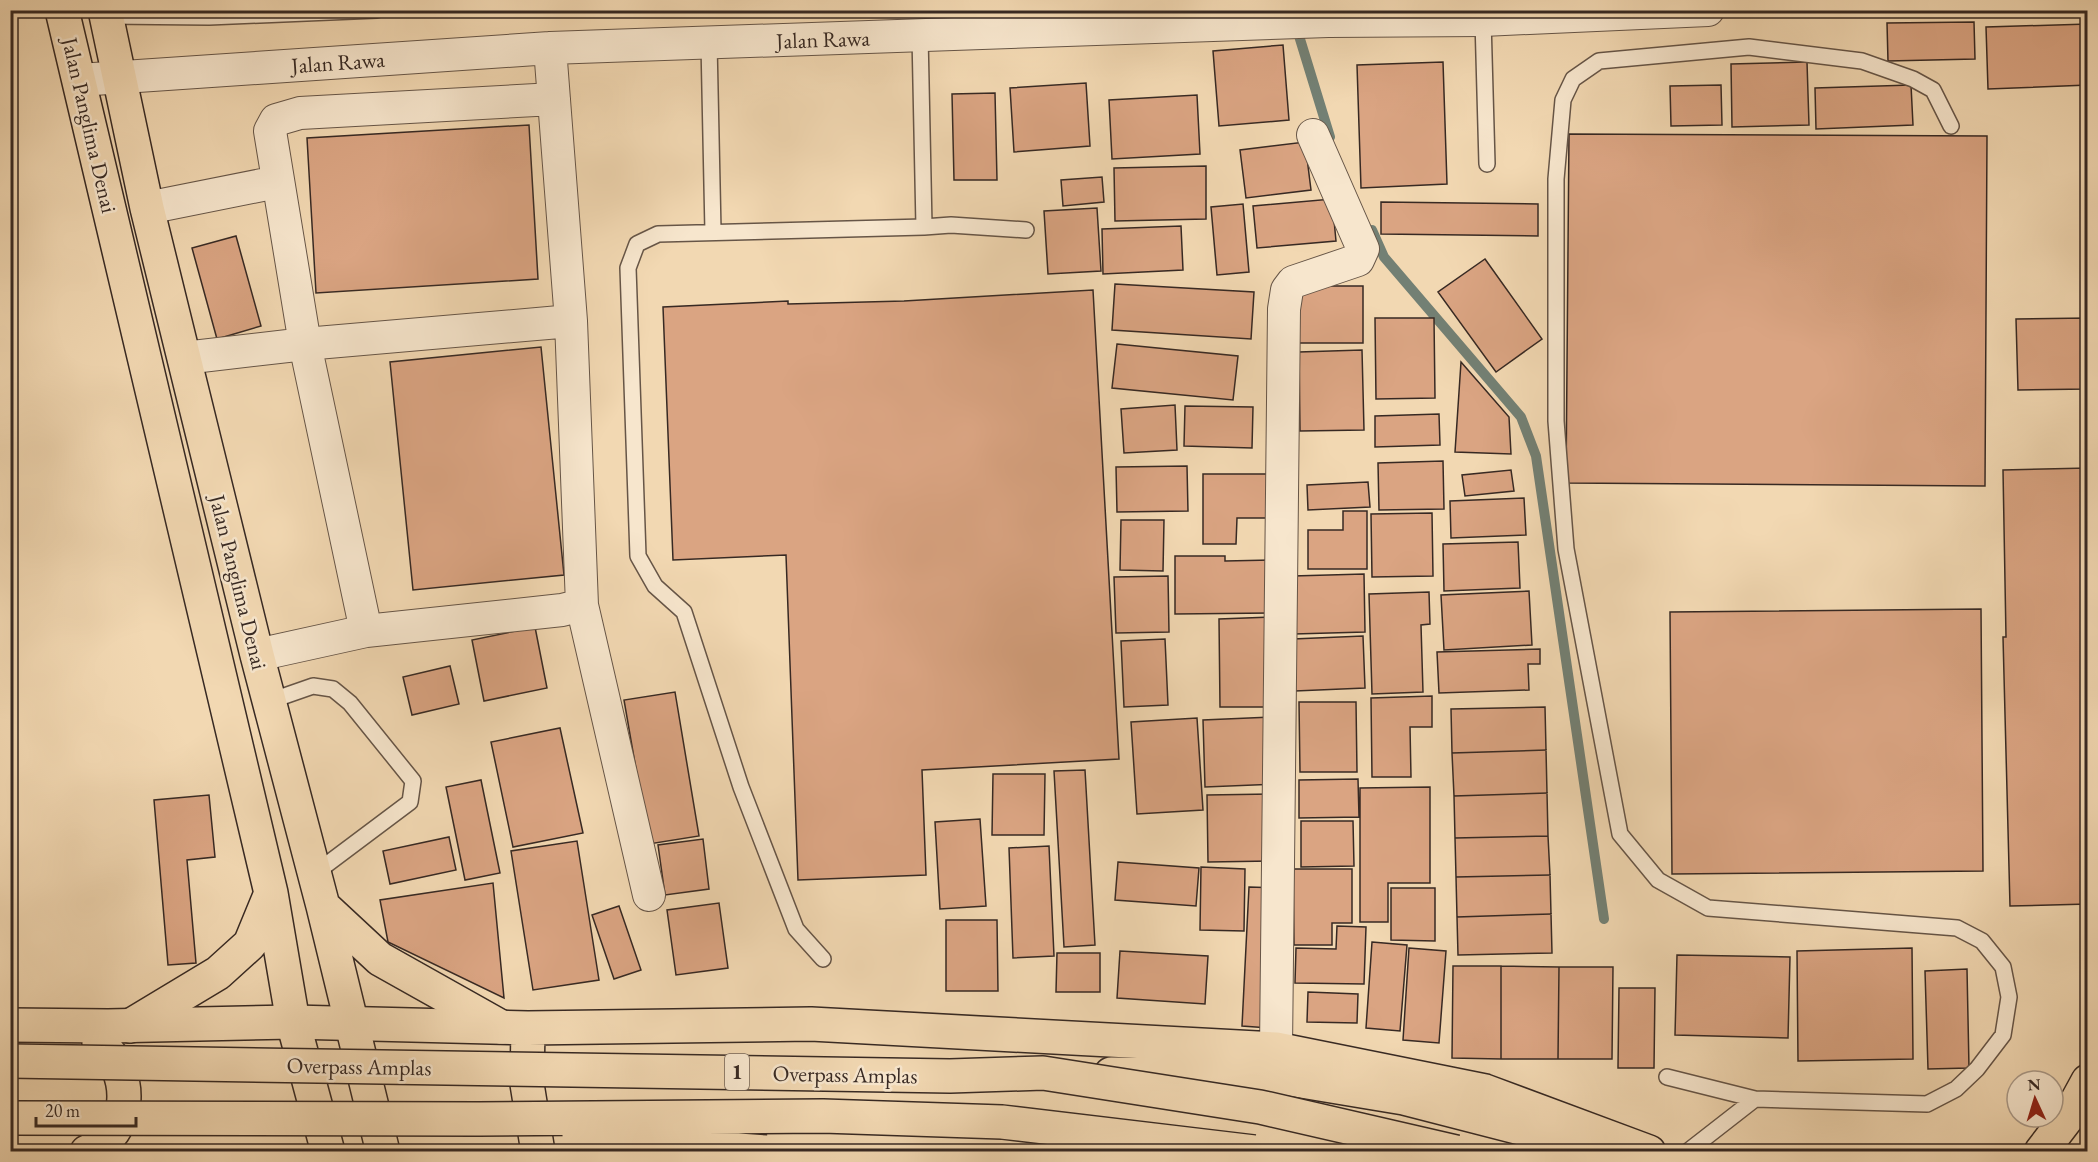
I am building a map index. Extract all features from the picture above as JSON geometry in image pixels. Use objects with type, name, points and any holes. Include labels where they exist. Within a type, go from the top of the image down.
[{"type":"main road","name":"Jalan Panglima Denai","points":[[63,10],[271,893],[293,1022],[328,1152]]},
{"type":"main road","name":"Jalan Panglima Denai","points":[[106,13],[147,208],[383,1152]]},
{"type":"main road","points":[[130,1026],[218,974],[250,944],[271,893]]},
{"type":"main road","points":[[323,906],[380,959],[514,1028],[527,1084],[538,1152]]},
{"type":"main road","points":[[10,1025],[130,1026],[350,1022],[514,1028],[811,1024],[1276,1049],[1485,1091],[1649,1152]]},
{"type":"main road","points":[[63,1024],[96,1041],[110,1052],[121,1075],[124,1112],[113,1134],[98,1147],[87,1152]]},
{"type":"main road","name":"Overpass Amplas","points":[[10,1061],[951,1076],[1043,1073],[1260,1107],[1456,1152]]},
{"type":"main road","points":[[1043,1073],[1272,1076],[1404,1098],[1614,1152]]},
{"type":"main road","points":[[2041,1152],[2070,1114],[2088,1081]]},
{"type":"main road","name":"Overpass Amplas","points":[[10,1118],[479,1119],[823,1116],[1002,1122],[1254,1152]]},
{"type":"main road","points":[[479,1119],[651,1144],[766,1152]]},
{"type":"street","name":"Jalan Rawa","points":[[79,80],[550,48],[920,35],[1100,20],[1265,24],[1708,10]]},
{"type":"street","points":[[550,48],[571,321],[582,604],[649,895]]},
{"type":"street","points":[[366,631],[305,344],[270,131],[276,120],[300,113],[554,99]]},
{"type":"street","points":[[1276,1049],[1284,309],[1287,290],[1293,282],[1358,260],[1363,249],[1313,135]]},
{"type":"street","points":[[147,208],[277,182]]},
{"type":"street","points":[[184,358],[305,344],[571,321]]},
{"type":"street","points":[[257,655],[366,631],[562,610],[582,604]]},
{"type":"lane","points":[[106,13],[209,17],[377,10]]},
{"type":"lane","points":[[1471,16],[1487,164]]},
{"type":"lane","points":[[920,35],[924,227]]},
{"type":"lane","points":[[709,43],[713,232]]},
{"type":"lane","points":[[1666,1077],[1755,1098],[1927,1104],[1956,1089],[1977,1069],[2002,1035],[2009,997],[2003,967],[1982,941],[1957,928],[1708,908],[1658,880],[1620,834],[1566,549],[1560,479],[1556,421],[1556,179],[1563,100],[1573,79],[1599,61],[1749,47],[1862,61],[1913,79],[1933,90],[1951,126]]},
{"type":"lane","points":[[823,959],[796,929],[741,788],[684,612],[655,586],[638,555],[628,268],[637,244],[658,234],[951,225],[1026,230]]},
{"type":"lane","points":[[270,701],[313,686],[333,689],[350,703],[413,782],[410,802],[314,874]]},
{"type":"lane","points":[[1687,1152],[1755,1098]]},
{"type":"building","points":[[1974,22],[1975,59],[1888,61],[1887,23]]},
{"type":"building","points":[[2088,24],[2088,85],[1988,89],[1986,27]]},
{"type":"building","points":[[1283,45],[1289,120],[1219,126],[1213,51]]},
{"type":"building","points":[[1443,62],[1447,184],[1361,188],[1357,65]]},
{"type":"building","points":[[1807,62],[1809,125],[1732,127],[1731,64]]},
{"type":"building","points":[[1086,83],[1090,146],[1014,152],[1010,88]]},
{"type":"building","points":[[1721,85],[1722,125],[1671,126],[1670,86]]},
{"type":"building","points":[[1911,85],[1913,125],[1816,129],[1815,88]]},
{"type":"building","points":[[995,93],[997,180],[954,180],[952,94]]},
{"type":"building","points":[[1197,95],[1200,154],[1112,159],[1109,100]]},
{"type":"building","points":[[529,125],[538,279],[316,293],[307,138]]},
{"type":"building","points":[[1569,134],[1987,136],[1985,486],[1566,483]]},
{"type":"building","points":[[1305,142],[1311,190],[1246,198],[1240,150]]},
{"type":"building","points":[[1206,166],[1206,219],[1115,221],[1114,168]]},
{"type":"building","points":[[1102,177],[1104,202],[1063,206],[1061,180]]},
{"type":"building","points":[[1332,199],[1336,241],[1257,248],[1253,206]]},
{"type":"building","points":[[1381,202],[1538,204],[1538,236],[1381,234]]},
{"type":"building","points":[[1243,204],[1249,272],[1217,275],[1211,207]]},
{"type":"building","points":[[1097,208],[1101,271],[1048,274],[1044,211]]},
{"type":"building","points":[[1181,226],[1183,270],[1103,274],[1102,229]]},
{"type":"building","points":[[236,236],[261,326],[217,339],[192,248]]},
{"type":"building","points":[[1485,259],[1542,339],[1496,372],[1438,292]]},
{"type":"building","points":[[1115,284],[1254,292],[1251,339],[1112,330]]},
{"type":"building","points":[[1296,286],[1363,286],[1363,343],[1296,343]]},
{"type":"building","points":[[1093,290],[1119,759],[922,770],[926,875],[798,880],[786,555],[673,560],[663,307],[788,301],[788,304],[904,301]]},
{"type":"building","points":[[1375,318],[1434,318],[1435,398],[1376,399]]},
{"type":"building","points":[[2088,318],[2088,389],[2018,390],[2016,319]]},
{"type":"building","points":[[1117,344],[1238,356],[1233,400],[1112,388]]},
{"type":"building","points":[[541,347],[564,575],[413,590],[390,362]]},
{"type":"building","points":[[1362,350],[1364,430],[1300,431],[1299,352]]},
{"type":"building","points":[[1461,362],[1509,417],[1511,454],[1455,452]]},
{"type":"building","points":[[1175,405],[1177,450],[1124,453],[1121,409]]},
{"type":"building","points":[[1185,406],[1253,407],[1252,448],[1184,446]]},
{"type":"building","points":[[1439,414],[1440,445],[1375,447],[1375,416]]},
{"type":"building","points":[[1443,461],[1444,509],[1379,510],[1378,463]]},
{"type":"building","points":[[1187,466],[1188,511],[1117,512],[1116,467]]},
{"type":"building","points":[[2088,468],[2088,904],[2010,906],[2003,637],[2006,637],[2003,470]]},
{"type":"building","points":[[1511,470],[1514,491],[1465,496],[1462,475]]},
{"type":"building","points":[[1203,474],[1274,474],[1274,518],[1237,518],[1236,544],[1203,544]]},
{"type":"building","points":[[1368,482],[1370,507],[1308,510],[1307,485]]},
{"type":"building","points":[[1524,498],[1526,535],[1451,538],[1450,501]]},
{"type":"building","points":[[1343,511],[1367,511],[1367,569],[1308,569],[1308,530],[1343,530]]},
{"type":"building","points":[[1432,513],[1433,576],[1372,577],[1371,514]]},
{"type":"building","points":[[1121,520],[1164,520],[1163,571],[1120,570]]},
{"type":"building","points":[[1518,542],[1520,588],[1444,591],[1443,544]]},
{"type":"building","points":[[1175,556],[1225,556],[1225,561],[1278,560],[1279,613],[1175,614]]},
{"type":"building","points":[[1364,574],[1365,632],[1294,634],[1293,576]]},
{"type":"building","points":[[1168,576],[1169,632],[1116,633],[1114,577]]},
{"type":"building","points":[[1529,591],[1532,645],[1444,650],[1441,595]]},
{"type":"building","points":[[1429,592],[1430,624],[1421,625],[1423,692],[1372,694],[1369,594]]},
{"type":"building","points":[[1981,609],[1983,871],[1672,874],[1670,612]]},
{"type":"building","points":[[1275,617],[1277,707],[1220,707],[1219,619]]},
{"type":"building","points":[[535,627],[547,688],[484,701],[472,640]]},
{"type":"building","points":[[1363,636],[1365,688],[1295,691],[1293,639]]},
{"type":"building","points":[[1165,639],[1168,705],[1124,707],[1121,641]]},
{"type":"building","points":[[1540,649],[1540,664],[1528,664],[1529,690],[1439,693],[1437,652]]},
{"type":"building","points":[[450,666],[459,704],[412,715],[403,677]]},
{"type":"building","points":[[675,692],[699,836],[649,844],[624,700]]},
{"type":"building","points":[[1432,696],[1432,727],[1410,727],[1411,777],[1372,777],[1371,698]]},
{"type":"building","points":[[1299,702],[1356,702],[1357,772],[1300,772]]},
{"type":"building","points":[[1545,707],[1546,750],[1452,753],[1451,709]]},
{"type":"building","points":[[1272,717],[1275,784],[1205,787],[1203,720]]},
{"type":"building","points":[[1197,718],[1203,810],[1137,814],[1131,722]]},
{"type":"building","points":[[560,728],[583,833],[513,847],[491,742]]},
{"type":"building","points":[[1546,750],[1547,793],[1454,796],[1452,753]]},
{"type":"building","points":[[1085,770],[1095,945],[1064,947],[1054,771]]},
{"type":"building","points":[[993,774],[1045,774],[1044,835],[992,835]]},
{"type":"building","points":[[1358,779],[1359,817],[1299,818],[1299,780]]},
{"type":"building","points":[[481,780],[500,873],[465,880],[446,787]]},
{"type":"building","points":[[1430,787],[1430,883],[1388,883],[1388,922],[1360,922],[1360,788]]},
{"type":"building","points":[[1547,793],[1548,836],[1455,838],[1454,796]]},
{"type":"building","points":[[1273,794],[1274,861],[1208,862],[1207,795]]},
{"type":"building","points":[[209,795],[215,857],[187,860],[196,963],[168,965],[154,800]]},
{"type":"building","points":[[980,819],[986,906],[940,909],[935,822]]},
{"type":"building","points":[[1301,821],[1353,821],[1354,866],[1301,867]]},
{"type":"building","points":[[1548,836],[1550,875],[1456,877],[1455,838]]},
{"type":"building","points":[[449,837],[456,870],[390,884],[383,851]]},
{"type":"building","points":[[703,839],[709,889],[665,895],[658,845]]},
{"type":"building","points":[[577,841],[599,980],[533,990],[511,851]]},
{"type":"building","points":[[1049,846],[1054,956],[1013,958],[1009,848]]},
{"type":"building","points":[[1118,862],[1199,868],[1196,906],[1115,900]]},
{"type":"building","points":[[1201,867],[1245,869],[1244,931],[1200,930]]},
{"type":"building","points":[[1293,869],[1352,869],[1352,923],[1332,923],[1332,945],[1294,945]]},
{"type":"building","points":[[1550,875],[1551,914],[1457,917],[1456,877]]},
{"type":"building","points":[[493,883],[504,998],[388,942],[380,900]]},
{"type":"building","points":[[1249,887],[1276,888],[1269,1028],[1242,1026]]},
{"type":"building","points":[[1391,888],[1435,888],[1435,941],[1391,940]]},
{"type":"building","points":[[719,903],[728,968],[676,975],[667,910]]},
{"type":"building","points":[[619,906],[641,970],[614,979],[592,915]]},
{"type":"building","points":[[1551,914],[1552,953],[1458,955],[1457,917]]},
{"type":"building","points":[[946,920],[997,920],[998,991],[946,991]]},
{"type":"building","points":[[1337,926],[1366,927],[1364,984],[1295,983],[1296,948],[1336,949]]},
{"type":"building","points":[[1372,942],[1407,945],[1400,1031],[1366,1028]]},
{"type":"building","points":[[1409,948],[1446,951],[1439,1043],[1403,1040]]},
{"type":"building","points":[[1912,948],[1913,1059],[1798,1061],[1797,951]]},
{"type":"building","points":[[1120,951],[1208,956],[1205,1004],[1117,998]]},
{"type":"building","points":[[1057,953],[1100,953],[1100,992],[1056,992]]},
{"type":"building","points":[[1677,955],[1790,957],[1788,1038],[1675,1035]]},
{"type":"building","points":[[1453,966],[1501,966],[1501,1059],[1452,1058]]},
{"type":"building","points":[[1501,966],[1559,967],[1558,1059],[1501,1059]]},
{"type":"building","points":[[1559,967],[1613,967],[1612,1059],[1558,1059]]},
{"type":"building","points":[[1967,969],[1969,1068],[1928,1069],[1925,971]]},
{"type":"building","points":[[1619,988],[1655,988],[1654,1068],[1618,1068]]},
{"type":"building","points":[[1308,992],[1358,994],[1357,1023],[1307,1022]]},
{"type":"waterway","points":[[1296,26],[1330,137]]},
{"type":"waterway","points":[[1372,230],[1384,257],[1521,417],[1536,456],[1604,919]]}]
